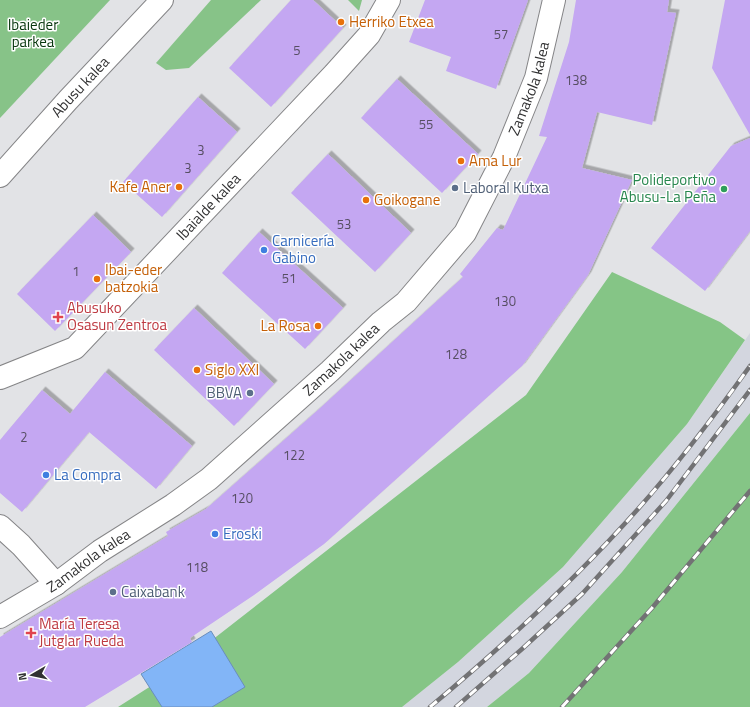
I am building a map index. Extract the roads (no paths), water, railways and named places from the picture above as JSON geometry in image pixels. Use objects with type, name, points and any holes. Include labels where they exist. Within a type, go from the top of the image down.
[{"type":"street","name":"Abusu kalea","points":[[0,176],[68,100],[162,0]]},
{"type":"street","name":"Ibaialde kalea","points":[[0,378],[75,348],[334,74],[369,35],[390,0]]},
{"type":"street","name":"Zamakola kalea","points":[[0,617],[56,584],[100,551],[172,505],[208,479],[330,371],[381,322],[406,302],[465,233],[504,157],[536,78],[554,0]]},
{"type":"street","points":[[0,526],[21,545],[56,584]]},
{"type":"water","points":[[211,631],[245,687],[212,707],[162,707],[141,674]]},
{"type":"railway","points":[[430,707],[538,612],[614,535],[682,457],[750,366]]},
{"type":"railway","points":[[456,707],[582,594],[666,501],[750,390]]},
{"type":"railway","points":[[562,707],[652,608],[750,491]]},
{"type":"place","name":"Herriko Etxea","points":[[341,22]]},
{"type":"place","name":"Ama Lur","points":[[461,161]]},
{"type":"place","name":"Kafe Aner","points":[[179,187]]},
{"type":"place","name":"Laboral Kutxa","points":[[455,188]]},
{"type":"place","name":"Polideportivo Abusu-La Peña","points":[[724,189]]},
{"type":"place","name":"Goikogane","points":[[366,200]]},
{"type":"place","name":"Carnicería Gabino","points":[[264,250]]},
{"type":"place","name":"Ibai-eder batzokia","points":[[97,279]]},
{"type":"place","name":"Abusuko Osasun Zentroa","points":[[58,317]]},
{"type":"place","name":"La Rosa","points":[[318,326]]},
{"type":"place","name":"Siglo XXI","points":[[197,370]]},
{"type":"place","name":"BBVA","points":[[250,393]]},
{"type":"place","name":"La Compra","points":[[46,475]]},
{"type":"place","name":"Eroski","points":[[215,534]]},
{"type":"place","name":"Caixabank","points":[[113,592]]},
{"type":"place","name":"María Teresa Jutglar Rueda","points":[[31,633]]},
{"type":"park label","name":"Ibaieder parkea","points":[[33,34]]}]
